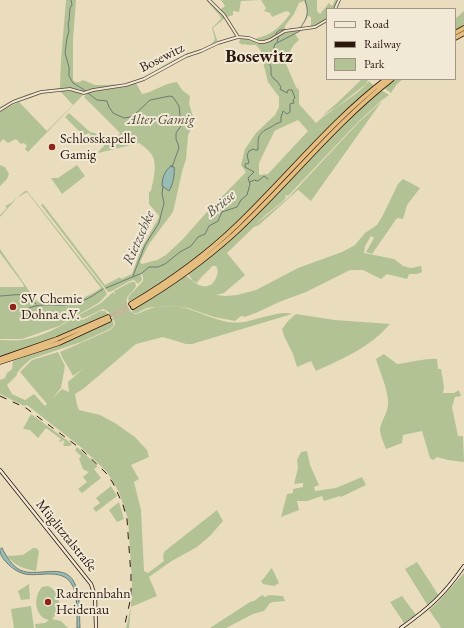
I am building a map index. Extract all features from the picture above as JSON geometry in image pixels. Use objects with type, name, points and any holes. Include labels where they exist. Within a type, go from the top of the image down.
[{"type":"highway","points":[[385,80],[361,99],[334,124],[251,211],[224,237],[184,270],[132,306],[186,273],[221,245],[254,214],[337,128],[364,102],[391,80]]},
{"type":"highway","points":[[0,359],[57,339],[109,318],[59,343],[0,362]]},
{"type":"main road","name":"Müglitztalstraße","points":[[0,470],[87,578],[94,590],[96,628]]},
{"type":"main road","points":[[401,628],[434,603],[447,590],[464,566]]},
{"type":"street","points":[[209,0],[224,15],[238,37],[249,38],[259,42],[270,40],[285,31],[315,27],[326,21]]},
{"type":"street","name":"Bosewitz","points":[[0,110],[13,102],[41,92],[70,89],[84,93],[137,82],[186,56],[201,52],[238,37]]},
{"type":"green space","points":[[66,0],[76,0],[73,40],[73,80],[75,82],[79,82],[83,80],[95,85],[125,85],[85,92],[68,89],[41,91],[21,97],[0,109],[0,107],[22,96],[43,90],[60,88]]},
{"type":"green space","points":[[206,0],[208,0],[225,18],[213,28],[218,43],[186,55],[137,81],[126,85],[126,83],[135,81],[183,55],[204,48],[213,42],[215,39],[212,28],[221,19]]},
{"type":"green space","points":[[221,0],[261,0],[241,1],[239,12],[233,11],[233,15],[227,17],[220,10],[225,6]]},
{"type":"green space","points":[[261,0],[317,0],[317,11],[320,14],[329,3],[332,6],[335,0],[338,0],[334,8],[326,8],[326,19],[311,27],[311,17],[308,16],[300,29],[305,19],[307,9],[304,1],[299,3],[294,14],[285,26],[285,30],[272,38],[261,41],[256,40],[257,38],[267,35],[276,29],[290,14],[286,11],[272,17],[270,13],[264,11],[266,8]]},
{"type":"green space","points":[[464,11],[464,26],[456,30],[456,18]]},
{"type":"green space","name":"Alter Gamig","points":[[301,30],[295,34],[299,40],[290,51],[286,64],[296,87],[299,90],[299,104],[316,123],[329,112],[357,93],[369,81],[374,86],[337,118],[236,223],[186,266],[159,285],[131,301],[133,308],[135,309],[185,275],[192,280],[188,274],[221,247],[356,112],[381,90],[389,95],[382,100],[358,122],[288,196],[285,195],[286,198],[256,224],[289,197],[358,123],[382,101],[311,201],[298,190],[259,225],[254,227],[227,253],[245,275],[224,293],[216,295],[237,295],[256,290],[298,268],[342,252],[355,245],[365,233],[377,225],[398,184],[403,179],[420,188],[407,205],[403,219],[397,218],[372,254],[366,252],[374,238],[371,236],[365,246],[364,253],[394,259],[403,266],[411,268],[421,266],[422,272],[417,274],[409,274],[407,279],[387,274],[381,279],[363,270],[350,270],[306,292],[245,317],[241,316],[235,321],[214,317],[188,308],[174,306],[147,308],[137,313],[133,313],[128,299],[143,281],[140,271],[142,280],[138,284],[134,280],[130,281],[108,292],[41,205],[43,204],[105,285],[120,277],[121,279],[132,274],[141,249],[159,216],[149,204],[149,192],[151,191],[154,173],[154,159],[149,151],[139,143],[86,156],[86,154],[98,152],[104,146],[103,143],[99,144],[90,142],[90,133],[83,135],[65,117],[69,113],[90,132],[95,133],[99,137],[118,136],[120,133],[84,97],[86,95],[85,93],[136,83],[142,94],[177,82],[182,90],[190,96],[189,103],[193,117],[192,127],[188,135],[186,159],[173,212],[149,244],[140,262],[142,264],[157,260],[166,255],[183,239],[246,172],[241,165],[245,149],[256,133],[275,115],[279,107],[279,97],[268,82],[261,51],[256,45],[243,45],[239,43],[240,39],[246,38],[264,43],[271,41],[282,33]],"holes":[[[298,120],[308,131],[268,174],[259,175],[259,163],[274,132]],[[212,266],[216,266],[218,273],[212,284],[208,286],[201,286],[195,282],[197,283]]]},
{"type":"green space","points":[[361,80],[368,80],[366,84],[338,106],[322,116]]},
{"type":"green space","points":[[395,80],[402,80],[391,93],[384,88]]},
{"type":"green space","points":[[70,90],[83,95],[28,152],[25,149],[27,146],[24,143],[21,144],[16,139],[8,143],[3,139],[0,143],[0,112],[19,102],[47,131],[73,105],[60,91]]},
{"type":"green space","points":[[42,94],[19,102],[34,96]]},
{"type":"green space","points":[[0,165],[5,167],[9,174],[7,179],[0,186]]},
{"type":"green space","points":[[77,165],[85,176],[62,194],[51,178],[58,178]]},
{"type":"green space","points":[[27,191],[107,294],[100,302],[59,326],[22,339],[0,339],[0,287],[24,287],[0,253],[0,249],[38,302],[71,302],[86,297],[101,288],[27,192],[17,198],[0,217],[0,215],[7,208],[5,206]]},
{"type":"green space","points":[[131,282],[135,282],[136,286],[127,297],[127,303],[130,310],[135,314],[155,307],[173,306],[182,307],[217,319],[235,323],[282,313],[292,314],[192,344],[186,344],[163,337],[136,344],[83,389],[75,394],[79,410],[100,415],[115,423],[135,437],[147,450],[149,457],[131,465],[139,479],[134,482],[141,510],[144,571],[148,573],[164,561],[163,555],[165,551],[217,510],[223,521],[210,536],[197,547],[170,562],[149,577],[157,596],[131,607],[132,582],[128,519],[119,492],[107,472],[82,448],[27,405],[24,406],[0,394],[0,380],[5,378],[7,373],[12,369],[13,361],[59,345],[108,323],[110,320],[108,316],[105,315],[56,338],[0,356],[0,340],[19,340],[36,337],[75,317],[83,320],[100,311],[105,311],[112,319],[114,325],[110,329],[81,342],[31,359],[7,385],[12,394],[25,400],[34,394],[45,406],[47,404],[20,372],[32,360],[58,352],[65,366],[61,388],[52,399],[62,389],[69,392],[68,382],[84,368],[73,376],[60,352],[110,330],[115,325],[111,315],[103,309],[84,318],[80,318],[79,315],[101,303],[113,292],[114,294],[114,291]]},
{"type":"green space","points":[[296,314],[335,320],[390,324],[374,340],[356,352],[316,371],[311,361],[297,367],[293,354],[284,336],[282,329]]},
{"type":"green space","points":[[384,354],[397,364],[427,359],[437,359],[438,369],[441,369],[444,387],[443,393],[454,393],[459,390],[461,396],[455,397],[452,407],[458,436],[463,436],[464,462],[437,457],[433,460],[430,458],[422,431],[403,435],[402,443],[386,449],[380,427],[387,409],[388,401],[385,385],[376,359]]},
{"type":"green space","points":[[31,414],[72,444],[70,446],[64,446],[63,444],[65,442],[63,440],[61,442],[59,441],[61,439],[46,428],[38,438],[30,430],[23,429]]},
{"type":"green space","points":[[77,447],[96,464],[97,467],[94,469],[101,478],[82,493],[78,489],[87,482],[83,477],[89,472],[84,470],[82,467],[79,459],[81,456],[75,450]]},
{"type":"green space","points":[[307,451],[310,465],[319,485],[314,487],[315,491],[336,488],[362,477],[366,485],[341,497],[340,496],[324,501],[322,496],[307,501],[297,501],[299,510],[281,517],[287,494],[293,493],[293,489],[303,487],[303,483],[294,484],[298,468],[297,460],[301,452]]},
{"type":"green space","points":[[111,486],[117,496],[96,512],[93,508],[100,503],[96,498]]},
{"type":"green space","points":[[119,502],[124,519],[117,522],[109,510]]},
{"type":"green space","points":[[33,548],[36,548],[39,551],[36,571],[20,566],[7,556],[23,555]]},
{"type":"green space","points":[[417,562],[439,596],[428,606],[405,569]]},
{"type":"green space","points":[[272,568],[279,583],[274,586],[263,584],[261,581]]},
{"type":"green space","points":[[464,573],[464,628],[440,628],[441,627],[429,610]]},
{"type":"green space","points":[[29,584],[30,599],[21,600],[18,591]]},
{"type":"green space","name":"Radrennbahn Heidenau","points":[[48,586],[56,592],[59,601],[58,611],[52,619],[61,621],[68,628],[36,628],[35,624],[45,623],[49,620],[40,615],[36,606],[39,591],[42,587]]},
{"type":"green space","points":[[262,595],[265,597],[269,595],[283,596],[285,601],[270,603],[264,611],[253,614],[226,628],[210,628],[250,602],[254,601]]},
{"type":"green space","points":[[402,596],[416,615],[404,623],[390,602]]},
{"type":"green space","points":[[31,606],[34,628],[14,628],[11,609]]},
{"type":"green space","points":[[131,607],[129,628],[126,628]]},
{"type":"water","points":[[171,166],[174,167],[174,173],[173,183],[169,191],[162,186],[162,183],[163,177]]},
{"type":"water","points":[[2,548],[7,557],[20,570],[27,572],[57,572],[64,573],[69,576],[74,582],[78,593],[80,628],[77,628],[77,604],[75,592],[67,578],[56,574],[31,575],[15,570],[1,555],[0,550]]},
{"type":"waterway","name":"Rietzschke","points":[[71,0],[72,5],[70,8],[68,23],[69,31],[65,53],[69,67],[69,76],[73,83],[86,91]]},
{"type":"waterway","name":"Briese","points":[[300,28],[307,15],[305,0]]},
{"type":"waterway","name":"Briese","points":[[276,35],[276,33],[280,30],[295,29]]},
{"type":"waterway","name":"Briese","points":[[106,288],[142,273],[149,267],[158,267],[165,264],[180,252],[191,246],[198,237],[205,234],[209,226],[218,221],[222,212],[237,207],[241,200],[247,195],[250,184],[248,178],[254,172],[245,167],[245,164],[249,163],[247,155],[249,151],[253,149],[258,150],[258,139],[260,134],[281,122],[283,111],[287,114],[290,112],[290,104],[294,103],[293,100],[295,98],[292,90],[288,90],[287,93],[280,89],[281,87],[271,75],[271,67],[269,63],[275,44],[300,31]]},
{"type":"waterway","name":"Briese","points":[[277,42],[278,37]]},
{"type":"waterway","name":"Rietzschke","points":[[88,93],[97,100],[107,101],[113,113],[124,118],[134,115],[150,100],[170,96],[173,97],[179,106],[181,126],[176,133],[179,148],[172,167]]},
{"type":"waterway","points":[[250,182],[254,180],[258,181],[264,176],[268,179]]},
{"type":"waterway","name":"Rietzschke","points":[[133,276],[145,245],[159,223],[164,203],[162,194],[163,186]]},
{"type":"waterway","name":"Rietzschke","points":[[29,308],[40,305],[67,305],[81,302],[103,289]]},
{"type":"waterway","points":[[0,296],[24,295],[36,304]]},
{"type":"tunnel","points":[[108,317],[131,304]]},
{"type":"tunnel","points":[[109,320],[133,307]]},
{"type":"railway","points":[[0,396],[26,408],[81,449],[106,473],[113,483],[123,505],[127,519],[131,597],[124,628]]},
{"type":"place","name":"Schlosskapelle Gamig","points":[[52,147]]},
{"type":"place","name":"SV Chemie Dohna e.V.","points":[[13,307]]},
{"type":"place","name":"Radrennbahn Heidenau","points":[[48,602]]},
{"type":"district","name":"Bosewitz","points":[[259,57]]}]
